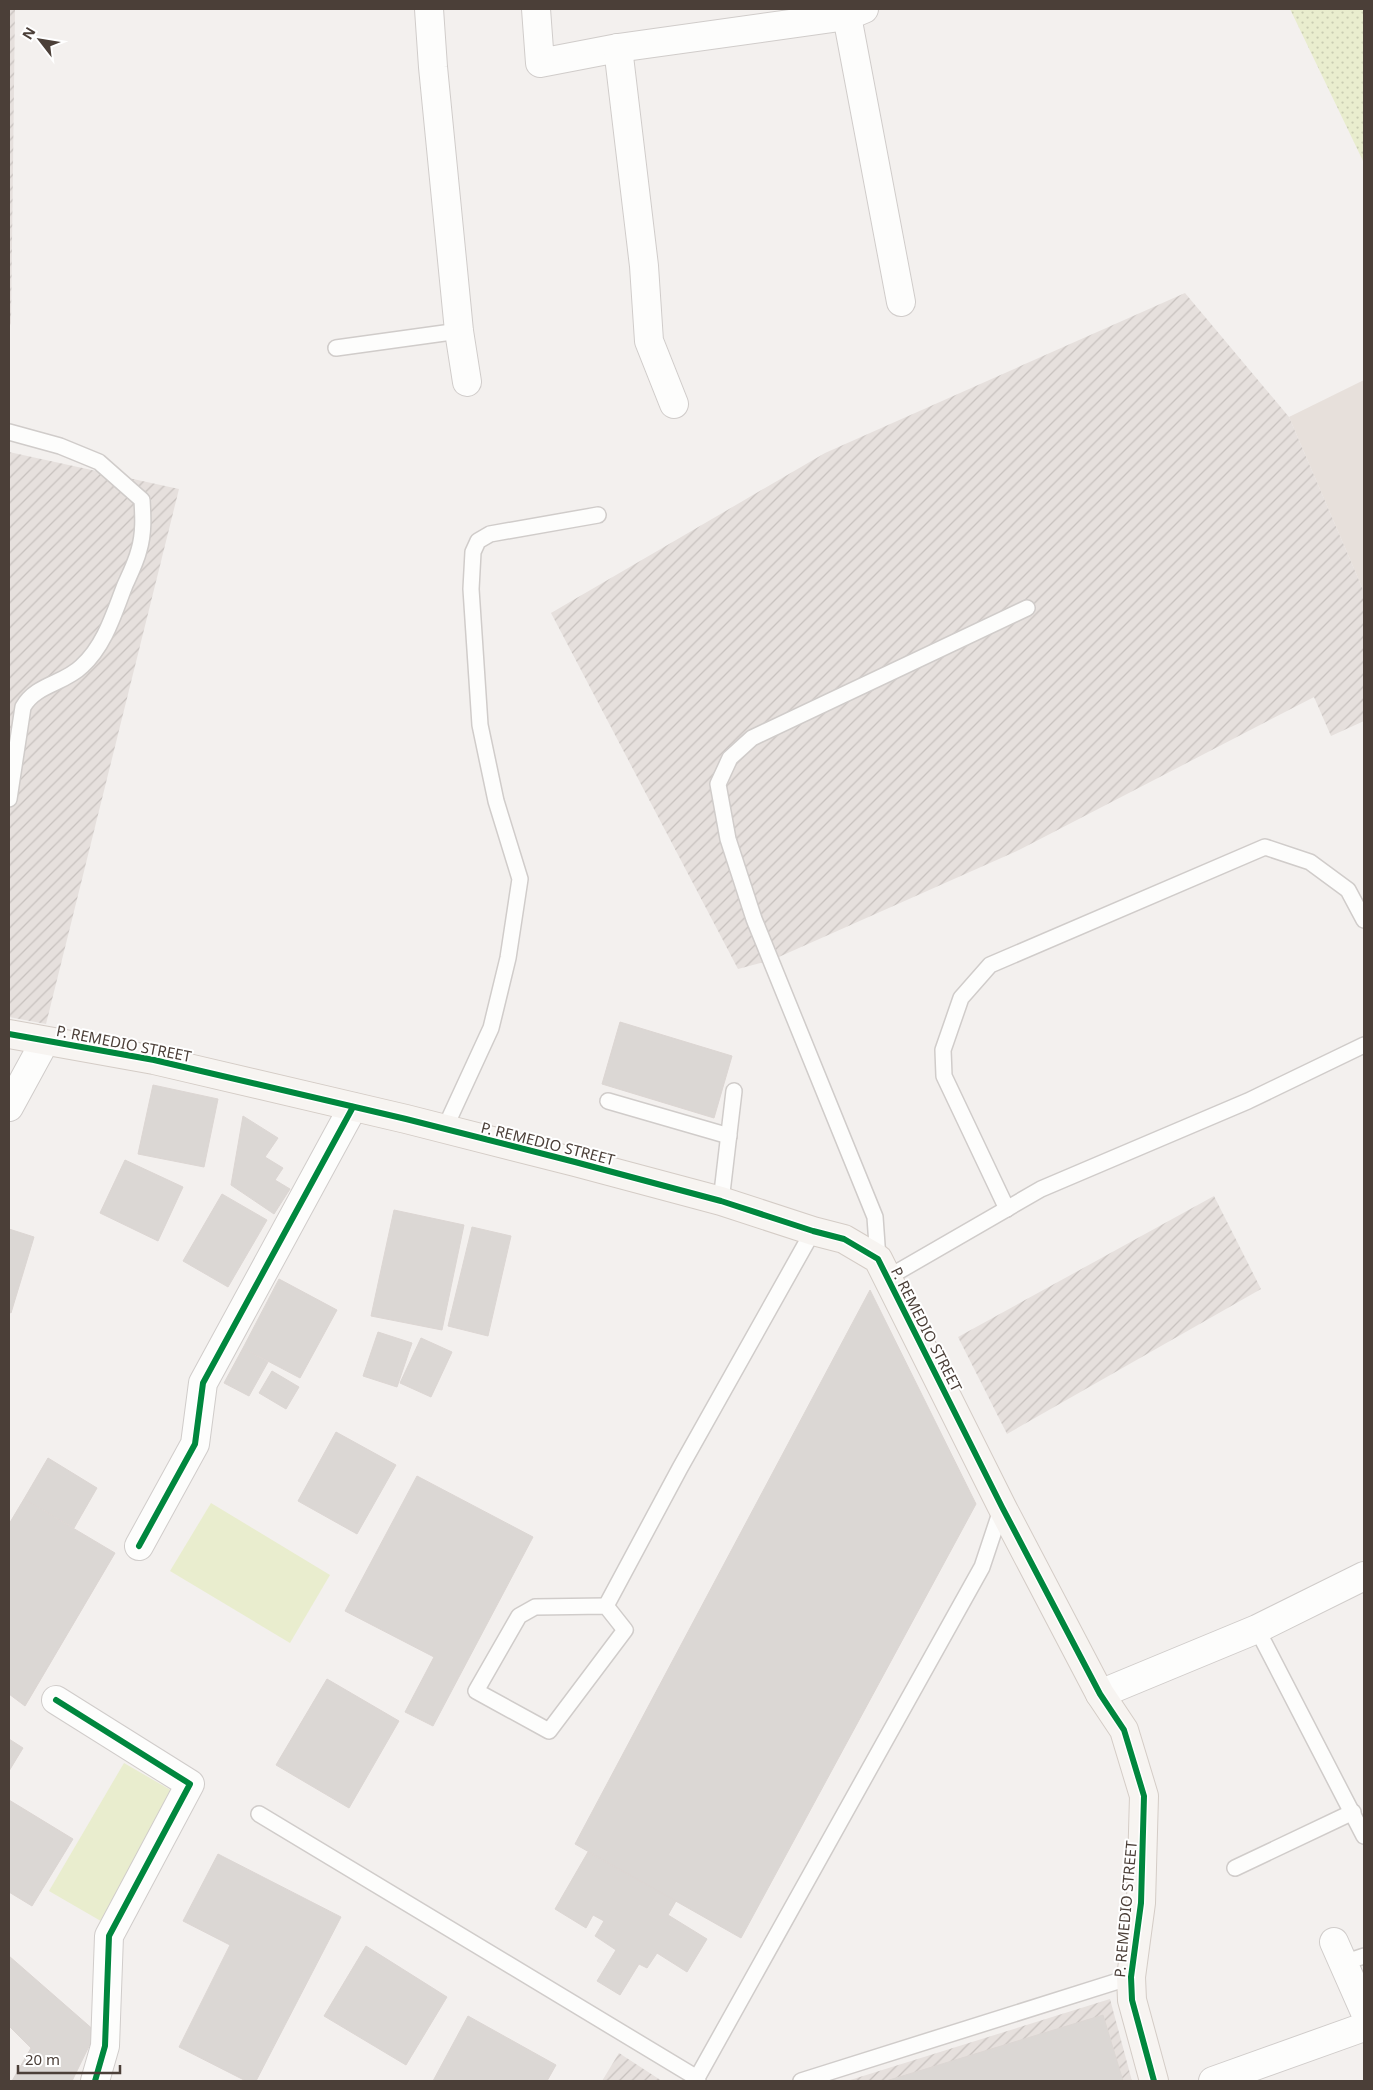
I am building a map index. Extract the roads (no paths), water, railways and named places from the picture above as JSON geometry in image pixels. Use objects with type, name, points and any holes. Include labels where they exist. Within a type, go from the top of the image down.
[{"type":"street","points":[[429,9],[459,331],[467,382]]},
{"type":"street","points":[[536,9],[540,62],[850,11],[901,302]]},
{"type":"street","points":[[618,48],[644,266],[649,341],[674,404]]},
{"type":"street","name":"P. REMEDIO STREET","points":[[9,1034],[154,1060],[353,1106],[721,1200],[813,1231],[844,1239],[883,1269],[1002,1507],[1100,1694],[1124,1730],[1144,1796],[1141,1903],[1130,1977],[1132,2000],[1154,2081]]},
{"type":"street","points":[[9,1107],[45,1041]]},
{"type":"street","points":[[139,1546],[195,1444],[203,1383],[353,1106]]},
{"type":"street","points":[[1100,1694],[1362,1582]]},
{"type":"street","points":[[56,1700],[190,1784],[109,1936],[105,2046],[95,2081]]},
{"type":"street","points":[[1347,1954],[1364,2010]]},
{"type":"street","points":[[1213,2081],[1364,2027]]},
{"type":"lane","points":[[336,348],[459,331]]},
{"type":"lane","points":[[9,432],[60,446],[99,462],[142,500],[144,521],[139,549],[108,628],[95,651],[82,667],[57,683],[31,695],[23,707],[9,799]]},
{"type":"lane","points":[[444,1130],[491,1028],[508,958],[520,879],[496,801],[480,725],[471,589],[473,552],[478,541],[490,534],[598,515]]},
{"type":"lane","points":[[1027,608],[752,738],[730,758],[718,784],[728,840],[754,919],[875,1217],[883,1269],[1007,1210],[1041,1189],[1248,1101],[1364,1045]]},
{"type":"lane","points":[[1007,1210],[944,1076],[943,1050],[961,998],[990,965],[1265,847],[1310,862],[1348,890],[1364,920]]},
{"type":"lane","points":[[721,1200],[734,1091]]},
{"type":"lane","points":[[608,1101],[729,1136]]},
{"type":"lane","points":[[606,1606],[680,1468],[813,1231]]},
{"type":"lane","points":[[259,1814],[698,2080],[982,1566],[1002,1507]]},
{"type":"lane","points":[[606,1606],[624,1630],[549,1731],[476,1691],[519,1616],[535,1607],[606,1606]]},
{"type":"lane","points":[[1257,1628],[1364,1836]]},
{"type":"lane","points":[[1235,1868],[1353,1812]]},
{"type":"lane","points":[[801,2081],[1130,1977]]}]
